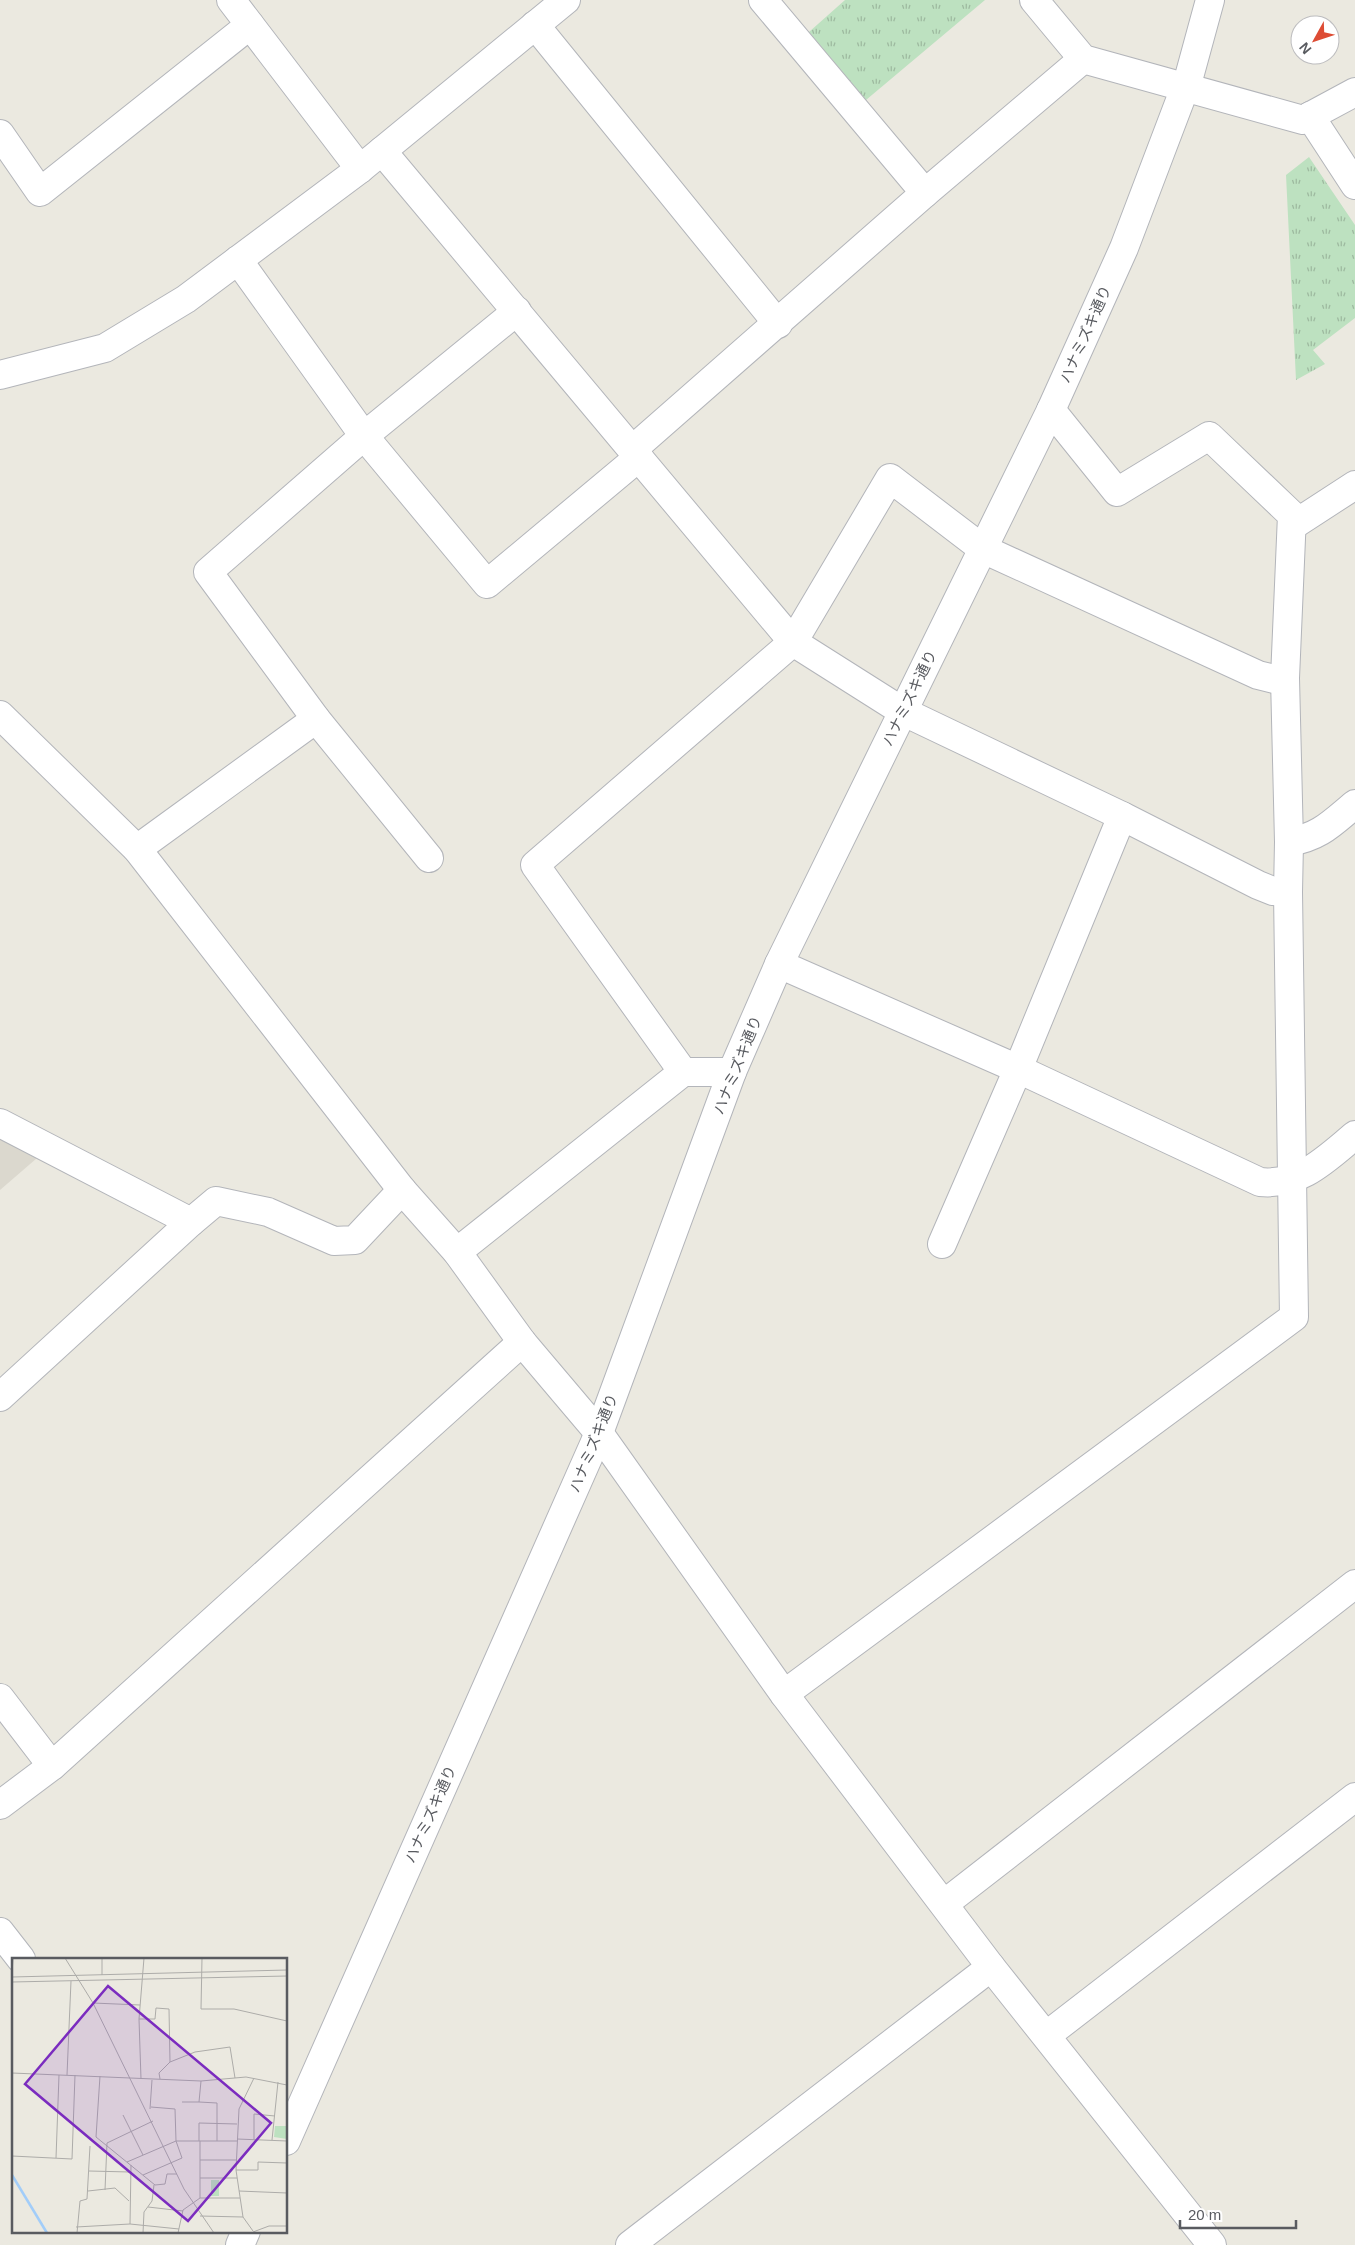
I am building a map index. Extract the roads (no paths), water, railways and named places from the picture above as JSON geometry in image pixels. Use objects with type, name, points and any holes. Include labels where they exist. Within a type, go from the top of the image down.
[{"type":"street","points":[[231,0],[360,169]]},
{"type":"street","points":[[0,375],[105,348],[186,299],[360,169],[566,0]]},
{"type":"street","points":[[763,0],[925,194]]},
{"type":"street","points":[[1034,0],[1083,59],[1303,120],[1355,92]]},
{"type":"street","name":"ハナミズキ通り","points":[[288,2136],[599,1433],[732,1072],[778,964],[1052,410],[1124,248],[1185,87],[1210,0]]},
{"type":"street","points":[[0,134],[40,192],[250,25]]},
{"type":"street","points":[[535,26],[778,324]]},
{"type":"street","points":[[238,260],[364,436],[487,584],[925,194],[1083,59]]},
{"type":"street","points":[[1310,116],[1355,185]]},
{"type":"street","points":[[382,151],[793,642],[902,711],[1122,816],[1258,885],[1273,891],[1288,892]]},
{"type":"street","points":[[428,858],[316,719],[208,572],[364,436],[517,311]]},
{"type":"street","points":[[784,1694],[1294,1317],[1288,892],[1289,842],[1285,678],[1292,515],[1209,436],[1117,492],[1052,410]]},
{"type":"street","points":[[683,1072],[535,865],[793,642],[890,478],[983,549],[1258,675],[1274,679],[1285,678]]},
{"type":"street","points":[[1292,526],[1355,485]]},
{"type":"street","points":[[0,715],[137,849],[402,1190],[457,1252],[522,1342],[599,1433],[784,1694],[991,1967],[1047,2035],[1212,2245]]},
{"type":"street","points":[[137,849],[316,719]]},
{"type":"street","points":[[1289,842],[1308,839],[1319,833],[1354,806]]},
{"type":"street","points":[[942,1244],[1018,1069],[1122,816]]},
{"type":"street","points":[[778,964],[1018,1069],[1260,1182],[1275,1184],[1293,1179],[1318,1165],[1355,1135]]},
{"type":"street","points":[[457,1252],[683,1072],[732,1072]]},
{"type":"street","points":[[0,1123],[191,1222]]},
{"type":"street","points":[[0,1397],[216,1201],[268,1212],[334,1241],[355,1240],[402,1190]]},
{"type":"street","points":[[0,1805],[52,1766],[522,1342]]},
{"type":"street","points":[[944,1904],[1355,1584]]},
{"type":"street","points":[[0,1698],[52,1766]]},
{"type":"street","points":[[1047,2035],[1355,1796]]},
{"type":"street","points":[[0,1932],[20,1958]]},
{"type":"street","points":[[630,2245],[991,1967]]},
{"type":"street","points":[[231,2232],[240,2245]]},
{"type":"street","points":[[240,2245],[246,2232]]}]
